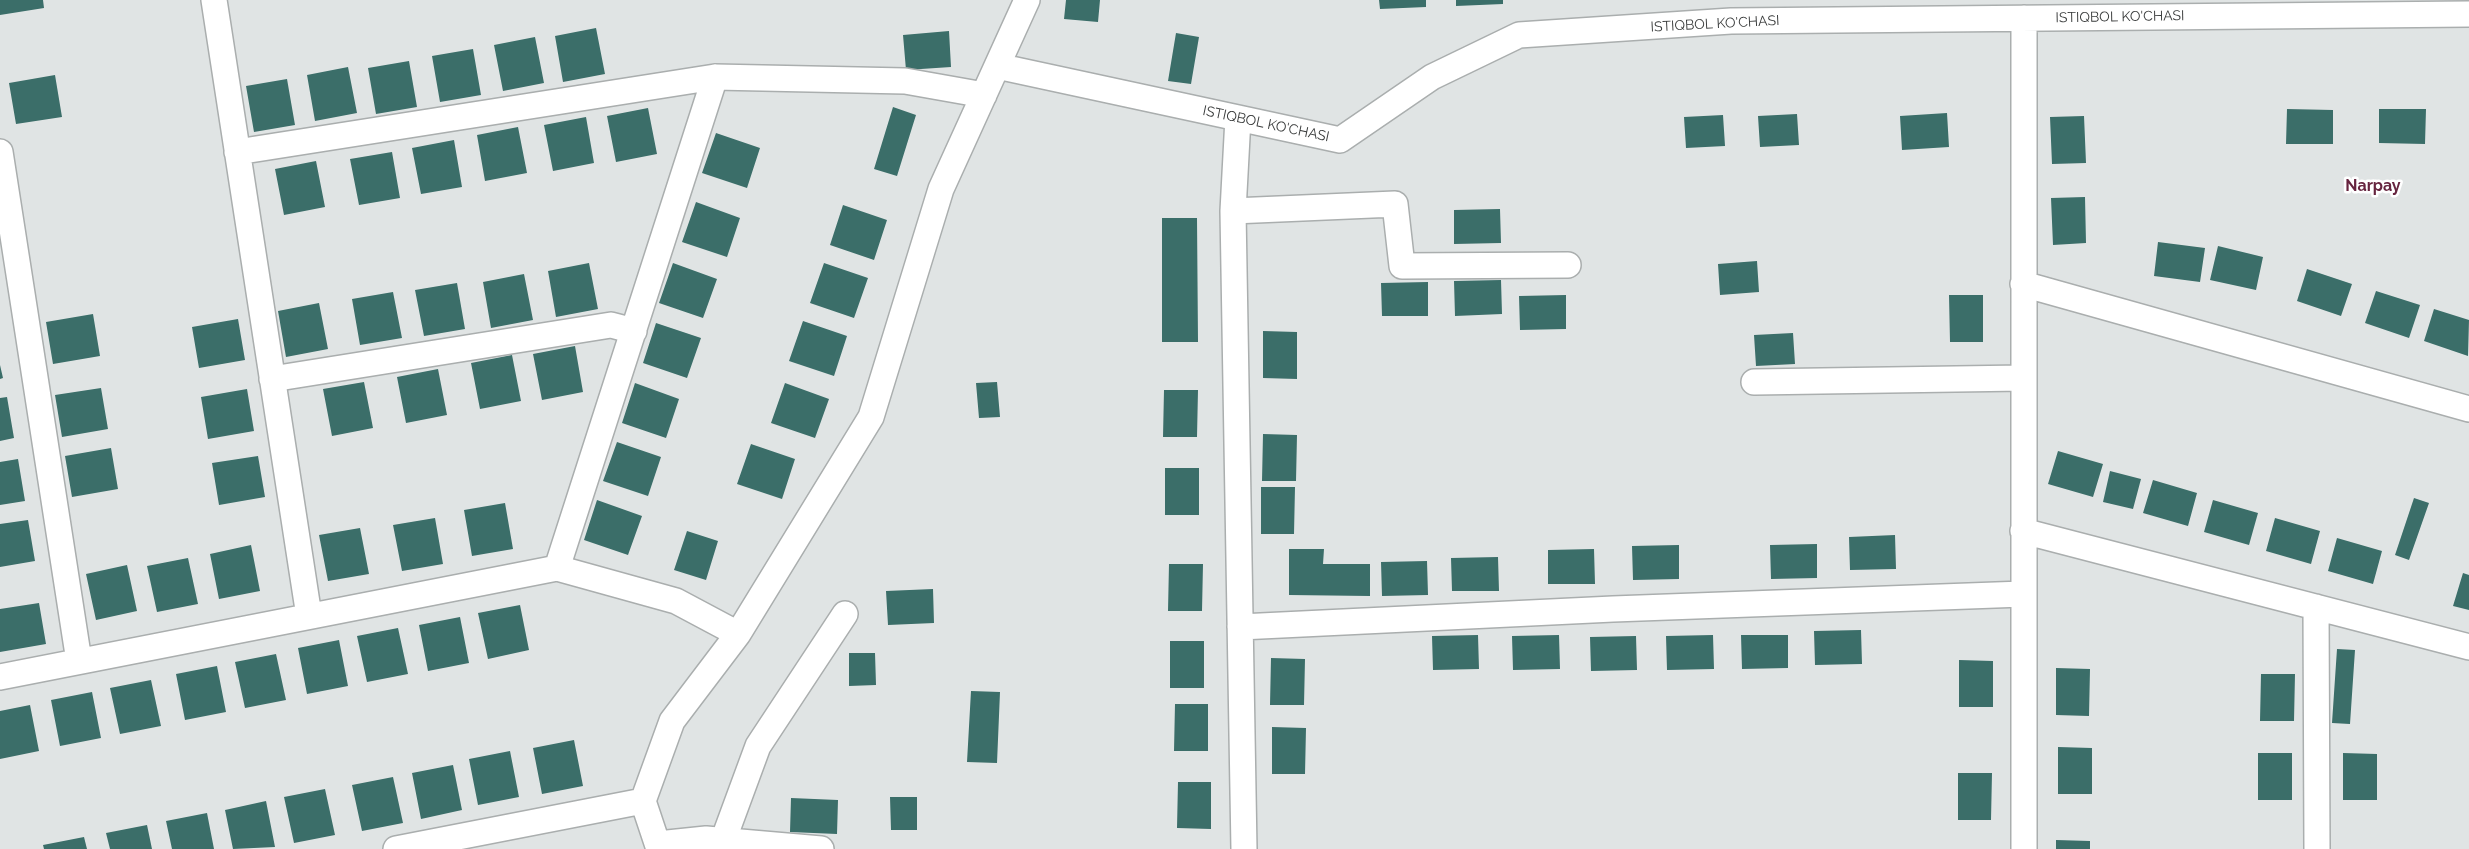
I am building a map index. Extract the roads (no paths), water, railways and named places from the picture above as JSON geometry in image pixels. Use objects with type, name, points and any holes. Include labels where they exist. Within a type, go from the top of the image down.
[{"type":"street","points":[[214,0],[309,616]]},
{"type":"street","points":[[821,849],[715,840],[666,845],[643,801],[672,721],[738,634],[871,417],[941,189],[1027,0]]},
{"type":"street","name":"ISTIQBOL KO'CHASI","points":[[998,66],[1340,140],[1432,77],[1519,35],[1731,21],[2469,14]]},
{"type":"street","points":[[2024,18],[2024,849]]},
{"type":"street","points":[[237,152],[715,77],[905,81],[984,96]]},
{"type":"street","points":[[557,568],[715,77]]},
{"type":"street","points":[[1238,118],[1233,211],[1244,849]]},
{"type":"street","points":[[0,152],[79,661]]},
{"type":"street","points":[[1233,211],[1395,204],[1402,266],[1568,265]]},
{"type":"street","points":[[2024,284],[2469,410]]},
{"type":"street","points":[[272,379],[611,325],[634,331]]},
{"type":"street","points":[[1754,382],[2023,378]]},
{"type":"street","points":[[2023,531],[2469,647]]},
{"type":"street","points":[[0,677],[557,568],[676,601],[738,634]]},
{"type":"street","points":[[1240,627],[1613,609],[2023,594]]},
{"type":"street","points":[[2316,607],[2317,849]]},
{"type":"street","points":[[715,840],[758,746],[845,614]]},
{"type":"street","points":[[396,849],[643,801]]},
{"type":"district","name":"Narpay","points":[[2373,186]]}]
